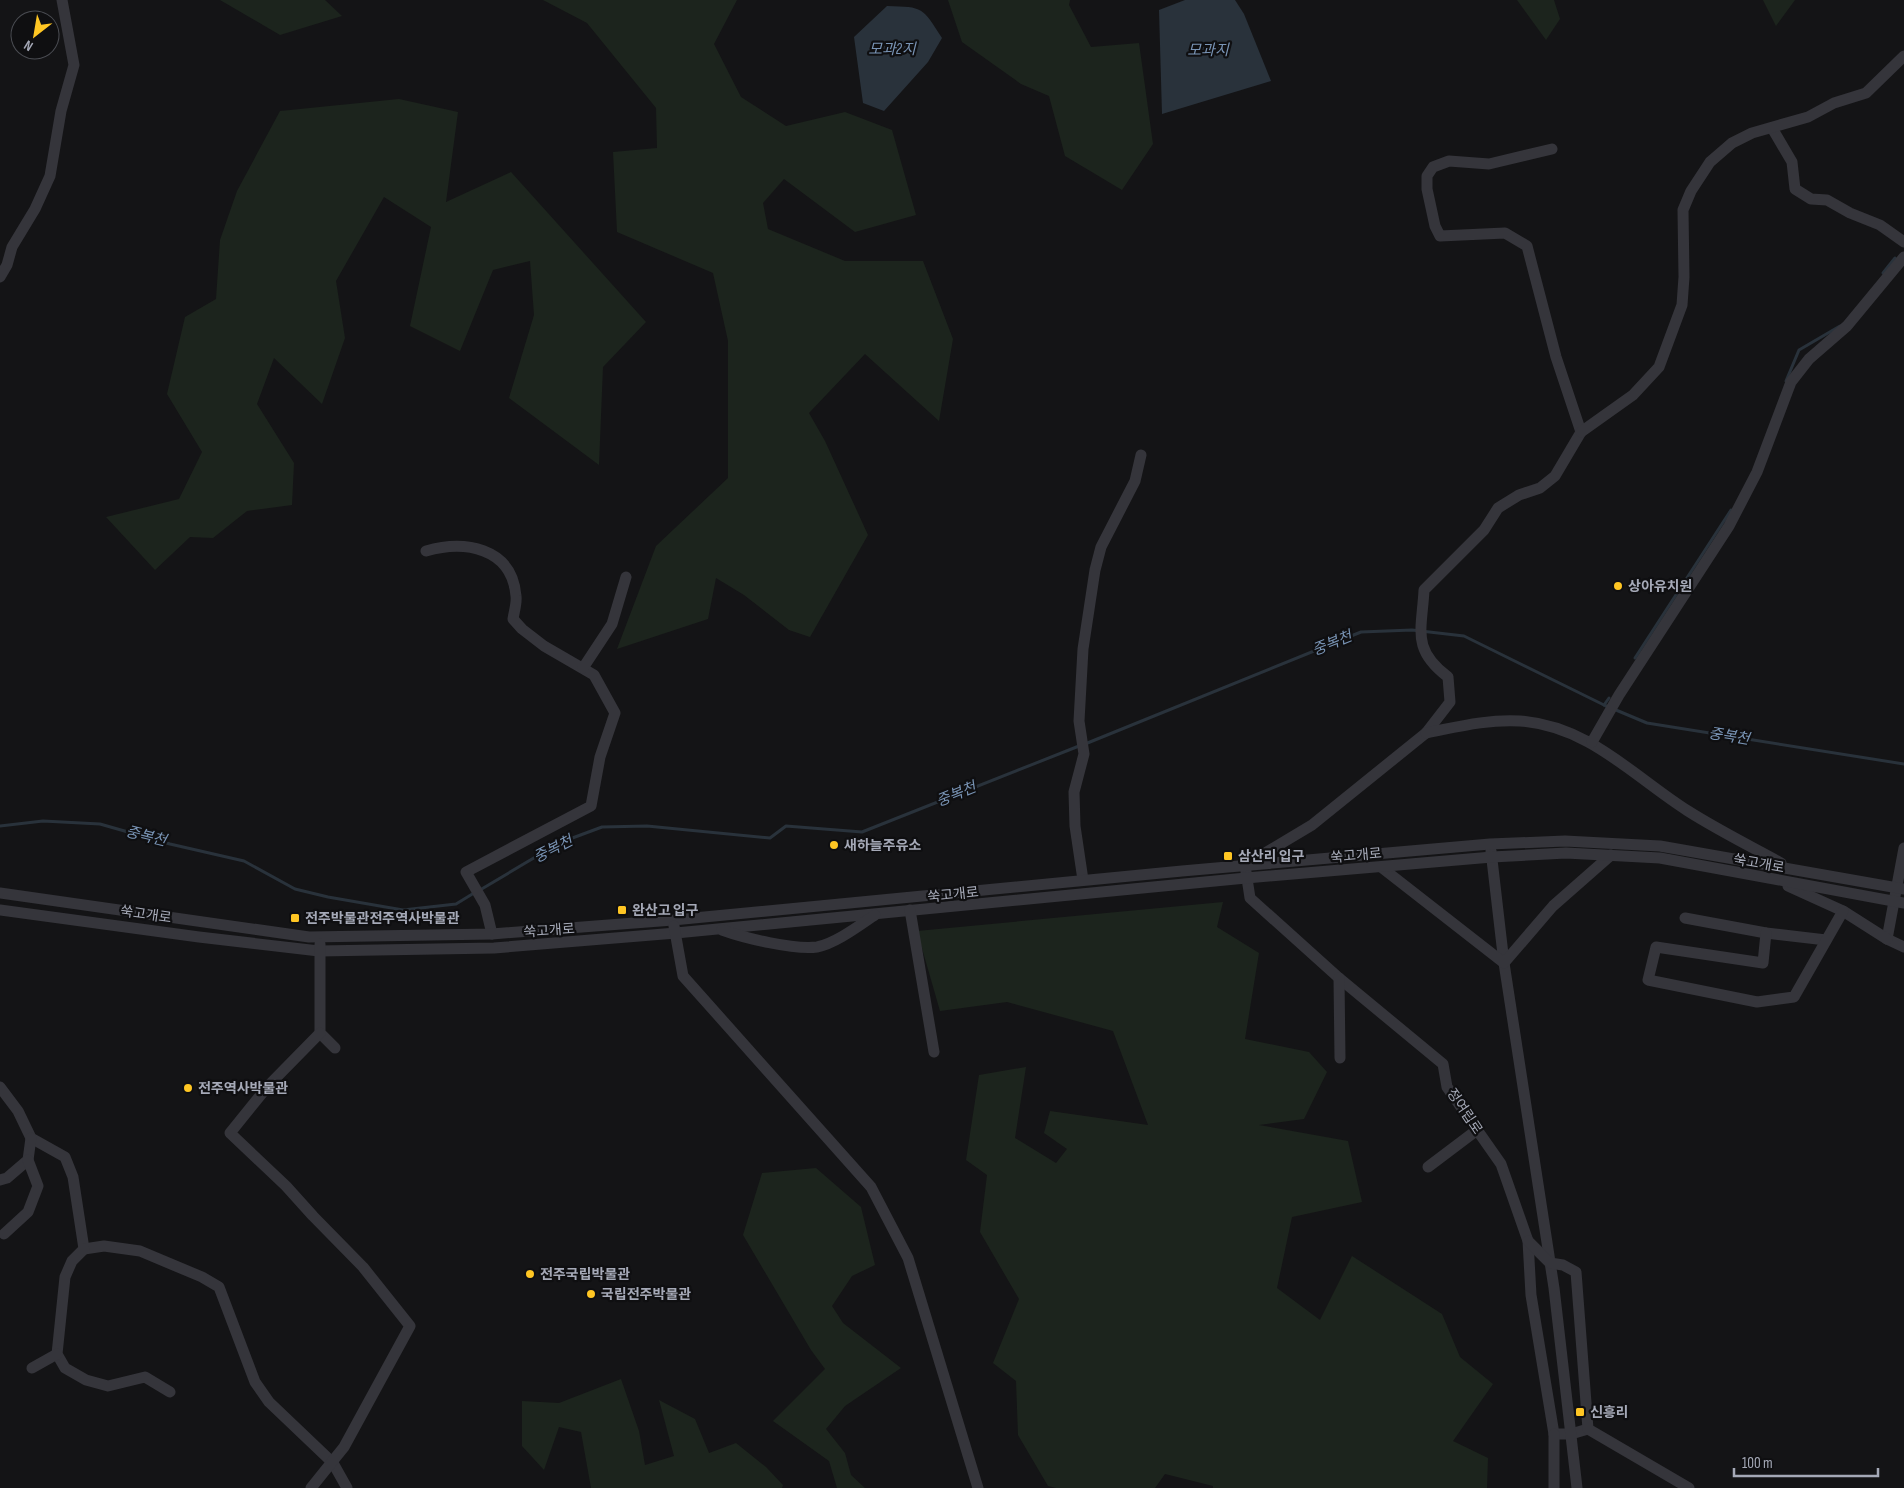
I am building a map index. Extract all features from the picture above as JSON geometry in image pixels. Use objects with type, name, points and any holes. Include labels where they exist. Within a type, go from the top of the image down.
[{"type":"street","points":[[0,277],[7,265],[12,246],[35,209],[50,176],[62,111],[74,65],[62,0]]},
{"type":"street","points":[[1244,865],[1312,825],[1426,733],[1450,702],[1448,677],[1432,665],[1422,646],[1421,620],[1424,590],[1484,530],[1498,508],[1519,495],[1540,488],[1555,476],[1581,432],[1633,395],[1658,367],[1667,349],[1682,305],[1684,277],[1683,210],[1691,191],[1710,162],[1732,143],[1752,133],[1808,117],[1834,103],[1866,94],[1904,56]]},
{"type":"street","points":[[1772,128],[1792,162],[1795,189],[1811,199],[1827,200],[1850,214],[1880,225],[1904,242]]},
{"type":"street","points":[[1552,149],[1489,164],[1450,161],[1433,167],[1427,176],[1427,189],[1435,226],[1440,236],[1505,233],[1527,246],[1556,357],[1581,432]]},
{"type":"street","points":[[1592,742],[1616,700],[1729,526],[1757,472],[1791,382],[1809,359],[1847,326],[1904,257]]},
{"type":"street","points":[[1083,880],[1075,826],[1074,792],[1084,754],[1079,721],[1083,649],[1095,570],[1101,546],[1135,481],[1141,454]]},
{"type":"street","points":[[426,551],[446,545],[474,546],[494,555],[511,574],[517,596],[513,619],[544,646],[594,675],[615,713],[600,757],[591,806],[466,872],[485,905],[492,934]]},
{"type":"street","points":[[583,668],[612,624],[626,577]]},
{"type":"street","points":[[1426,733],[1489,721],[1521,721],[1558,729],[1592,742],[1688,811],[1789,868]]},
{"type":"street","name":"쑥고개로","points":[[0,893],[282,933],[320,936],[492,934],[673,920],[1244,865],[1490,844],[1565,841],[1660,846],[1900,889]]},
{"type":"street","points":[[1490,844],[1504,963],[1550,1263],[1577,1488]]},
{"type":"street","points":[[1887,939],[1899,902],[1904,848]]},
{"type":"street","name":"쑥고개로","points":[[0,910],[199,937],[319,950],[494,948],[676,933],[1246,878],[1492,857],[1566,854],[1660,858],[1899,902]]},
{"type":"street","points":[[1504,963],[1553,906],[1611,856]]},
{"type":"street","name":"정여립로","points":[[1244,865],[1250,898],[1339,978],[1443,1064],[1447,1087],[1500,1164],[1528,1241],[1531,1295],[1554,1434],[1554,1488]]},
{"type":"street","points":[[1381,867],[1504,963]]},
{"type":"street","points":[[1770,879],[1843,911],[1887,939],[1904,947]]},
{"type":"street","points":[[910,910],[934,1052]]},
{"type":"street","points":[[1766,933],[1763,963],[1656,947],[1648,980],[1757,1002],[1794,997],[1843,911]]},
{"type":"street","points":[[718,928],[734,935],[784,945],[818,946],[847,933],[877,914]]},
{"type":"street","points":[[1685,918],[1766,933],[1826,940]]},
{"type":"street","points":[[673,920],[683,976],[870,1187],[908,1258],[978,1488]]},
{"type":"street","points":[[311,1488],[333,1463],[410,1326],[363,1267],[312,1216],[286,1186],[230,1133],[268,1086],[320,1033],[320,936]]},
{"type":"street","points":[[1339,978],[1340,1058]]},
{"type":"street","points":[[320,1033],[336,1048]]},
{"type":"street","points":[[0,1087],[18,1111],[31,1138],[58,1155],[65,1157],[73,1177],[84,1249]]},
{"type":"street","points":[[1428,1167],[1477,1130]]},
{"type":"street","points":[[4,1234],[28,1212],[38,1186],[28,1160],[31,1138]]},
{"type":"street","points":[[0,1180],[7,1178],[28,1160]]},
{"type":"street","points":[[1528,1241],[1550,1263],[1563,1265],[1576,1272],[1588,1429]]},
{"type":"street","points":[[170,1392],[145,1377],[108,1386],[86,1380],[65,1368],[57,1354],[65,1277],[72,1261],[84,1249],[104,1246],[140,1251],[202,1277],[218,1287],[255,1382],[269,1402],[333,1463],[347,1488]]},
{"type":"street","points":[[32,1368],[57,1354]]},
{"type":"street","points":[[1554,1434],[1571,1434],[1588,1429],[1689,1488]]},
{"type":"shaded area","points":[[220,0],[325,0],[342,16],[280,35]]},
{"type":"shaded area","points":[[543,0],[737,0],[714,44],[741,97],[786,126],[845,112],[892,130],[916,215],[855,232],[784,179],[763,203],[768,229],[845,261],[923,261],[953,339],[939,421],[865,354],[809,413],[825,441],[868,535],[810,637],[789,630],[744,595],[716,578],[708,619],[617,649],[656,546],[728,478],[728,341],[713,273],[617,232],[613,152],[657,148],[656,108],[587,23]]},
{"type":"shaded area","points":[[948,0],[1070,0],[1069,5],[1091,47],[1139,43],[1153,144],[1122,190],[1065,156],[1049,96],[1021,84],[962,42]]},
{"type":"shaded area","points":[[1517,0],[1554,0],[1560,19],[1546,40]]},
{"type":"shaded area","points":[[1763,0],[1795,0],[1776,26]]},
{"type":"shaded area","points":[[399,99],[458,112],[446,202],[511,172],[646,322],[603,367],[599,465],[509,398],[534,315],[530,261],[493,270],[460,351],[410,326],[431,227],[384,197],[336,281],[345,338],[322,404],[274,358],[257,404],[294,463],[292,505],[247,511],[213,538],[190,537],[155,570],[106,517],[179,499],[202,452],[167,394],[185,317],[216,299],[220,240],[237,191],[280,111]]},
{"type":"shaded area","points":[[1223,902],[1217,927],[1259,953],[1245,1039],[1309,1052],[1327,1072],[1304,1119],[1259,1125],[1348,1141],[1362,1202],[1292,1217],[1277,1288],[1320,1320],[1352,1256],[1442,1314],[1460,1357],[1493,1384],[1453,1441],[1488,1458],[1487,1488],[1213,1488],[1213,1486],[1165,1474],[1155,1488],[1056,1488],[1048,1486],[1018,1435],[1016,1381],[993,1363],[1019,1299],[980,1232],[987,1175],[966,1160],[979,1075],[1026,1067],[1015,1138],[1056,1163],[1067,1149],[1044,1133],[1050,1111],[1148,1125],[1113,1031],[1007,1002],[940,1011],[917,931]]},
{"type":"shaded area","points":[[816,1168],[861,1207],[875,1265],[852,1276],[832,1306],[843,1323],[901,1368],[845,1406],[826,1429],[845,1453],[851,1475],[865,1488],[837,1488],[829,1461],[773,1421],[825,1369],[811,1350],[743,1235],[762,1173]]},
{"type":"shaded area","points":[[621,1379],[639,1431],[645,1465],[674,1456],[659,1400],[695,1419],[709,1453],[736,1443],[766,1467],[783,1485],[782,1488],[591,1488],[581,1432],[559,1427],[544,1470],[522,1446],[522,1401],[559,1403]]},
{"type":"water","name":"모과지","points":[[1185,0],[1235,0],[1244,14],[1271,81],[1162,114],[1159,10]]},
{"type":"water","name":"모과2지","points":[[887,6],[915,8],[921,11],[930,20],[942,38],[928,62],[884,111],[863,103],[854,37]]},
{"type":"waterway","points":[[1883,273],[1895,258]]},
{"type":"waterway","points":[[1786,381],[1799,350],[1840,326]]},
{"type":"waterway","points":[[1635,658],[1731,510]]},
{"type":"waterway","name":"중복천","points":[[1085,744],[1361,632],[1412,630],[1464,636],[1604,705],[1647,723],[1904,764]]},
{"type":"waterway","points":[[1604,705],[1609,698]]},
{"type":"waterway","name":"중복천","points":[[480,890],[559,843],[602,827],[647,826],[770,838],[786,826],[862,832],[1079,746]]},
{"type":"waterway","name":"중복천","points":[[0,826],[43,821],[100,824],[170,844],[244,861],[295,889],[328,897],[403,910],[456,904],[474,893]]},
{"type":"place","name":"상아유치원","points":[[1618,586]]},
{"type":"place","name":"새하늘주유소","points":[[834,845]]},
{"type":"place","name":"삼산리 입구","points":[[1228,856]]},
{"type":"place","name":"완산고 입구","points":[[622,910]]},
{"type":"place","name":"전주박물관전주역사박물관","points":[[295,918]]},
{"type":"place","name":"전주역사박물관","points":[[188,1088]]},
{"type":"place","name":"전주국립박물관","points":[[530,1274]]},
{"type":"place","name":"국립전주박물관","points":[[591,1294]]},
{"type":"place","name":"신흥리","points":[[1580,1412]]}]
